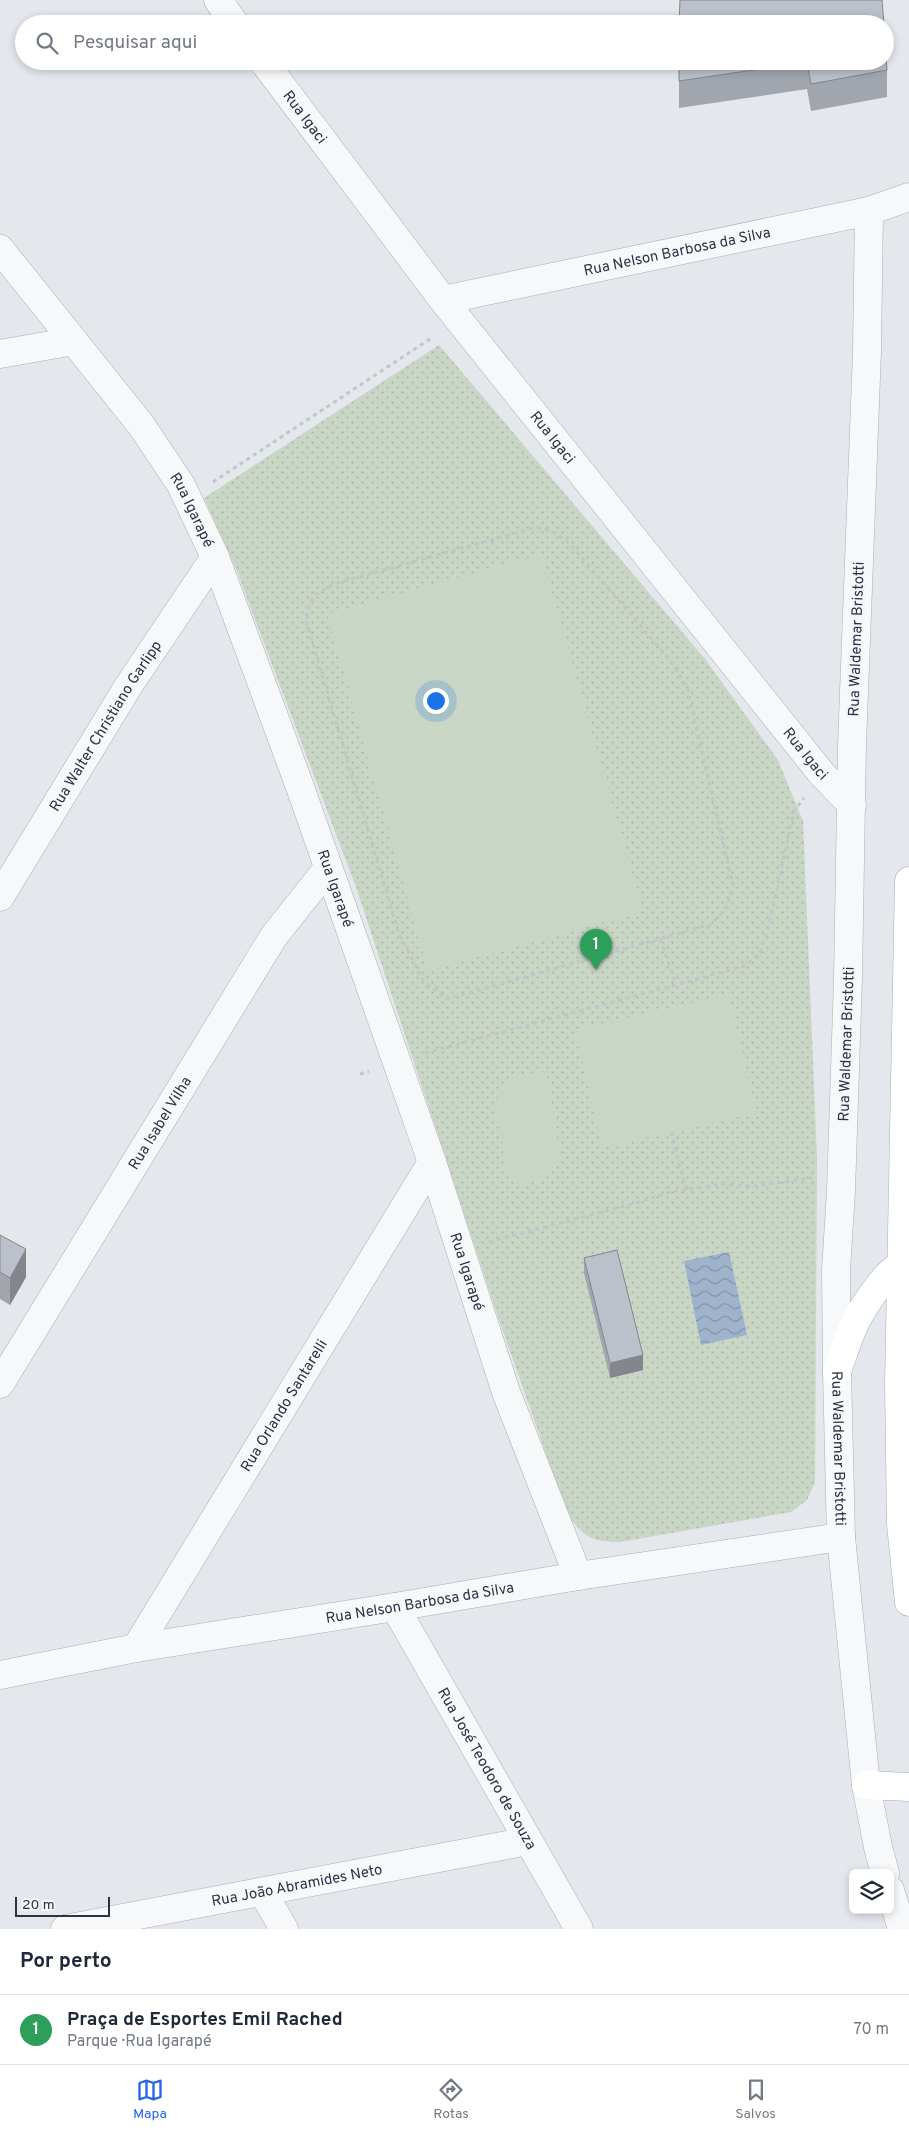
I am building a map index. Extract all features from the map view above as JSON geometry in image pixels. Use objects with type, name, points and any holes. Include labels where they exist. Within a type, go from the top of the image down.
[{"type":"main road","points":[[909,880],[906,1262],[899,1384],[901,1524],[909,1602]]},
{"type":"main road","points":[[837,1372],[856,1321],[884,1279],[906,1262]]},
{"type":"main road","points":[[866,1785],[909,1787]]},
{"type":"street","points":[[218,0],[229,15]]},
{"type":"street","name":"Rua Igaci","points":[[270,70],[451,310],[822,774],[852,805]]},
{"type":"street","name":"Rua Nelson Barbosa da Silva","points":[[451,310],[869,211],[909,197]]},
{"type":"street","name":"Rua Waldemar Bristotti","points":[[869,211],[867,351],[852,745],[842,1174],[836,1270],[841,1537],[866,1785],[884,1869]]},
{"type":"street","name":"Rua Igarapé","points":[[0,249],[141,425],[181,485],[215,557],[432,1162],[506,1392],[578,1576]]},
{"type":"street","points":[[0,354],[74,341]]},
{"type":"street","name":"Rua Walter Christiano Garlipp","points":[[0,897],[129,684],[215,557]]},
{"type":"street","name":"Rua Isabel Vilha","points":[[0,1384],[274,936],[328,868]]},
{"type":"street","name":"Rua Orlando Santarelli","points":[[136,1648],[432,1162]]},
{"type":"street","name":"Rua Nelson Barbosa da Silva","points":[[0,1675],[136,1648],[578,1576],[841,1537]]},
{"type":"street","name":"Rua José Teodoro de Souza","points":[[396,1607],[579,1929]]},
{"type":"street","name":"Rua João Abramides Neto","points":[[66,1929],[528,1841]]},
{"type":"street","points":[[263,1893],[284,1929]]},
{"type":"street","points":[[894,1903],[902,1929]]},
{"type":"path","points":[[188,500],[451,310]]},
{"type":"path","points":[[537,527],[556,532],[572,546],[670,660],[687,687],[733,885],[728,905],[712,924],[660,939],[447,999],[423,981],[398,931],[306,621],[308,608],[316,593],[334,584],[537,527]]},
{"type":"path","points":[[360,1074],[396,1061],[746,966],[760,953],[769,925],[794,812],[822,774]]},
{"type":"path","points":[[660,939],[676,984]]},
{"type":"path","points":[[671,1132],[686,1190]]},
{"type":"path","points":[[462,1256],[486,1242],[636,1203],[670,1192],[722,1184],[754,1186],[842,1174]]},
{"type":"green space","points":[[439,345],[705,659],[778,760],[803,821],[817,1159],[815,1482],[807,1500],[791,1512],[620,1542],[602,1541],[590,1537],[580,1530],[568,1516],[499,1320],[356,887],[236,569],[204,498]]},
{"type":"green space","points":[[541,554],[643,911],[428,971],[327,614]]},
{"type":"green space","points":[[729,994],[756,1113],[602,1148],[575,1030]]},
{"type":"green space","points":[[546,1071],[561,1160],[542,1178],[516,1185],[504,1169],[502,1138],[494,1110],[496,1099],[514,1077]]},
{"type":"water","points":[[729,1252],[747,1335],[701,1345],[684,1261]]},
{"type":"building","points":[[680,0],[882,0],[883,15],[679,15]]},
{"type":"building","points":[[679,70],[753,70],[679,81]]},
{"type":"building","points":[[808,70],[887,70],[811,84]]},
{"type":"building","points":[[0,1235],[26,1249],[10,1278],[0,1272]]},
{"type":"building","points":[[617,1250],[643,1355],[610,1363],[584,1258]]},
{"type":"place","name":"Praça de Esportes Emil Rached","points":[[596,970]]}]
